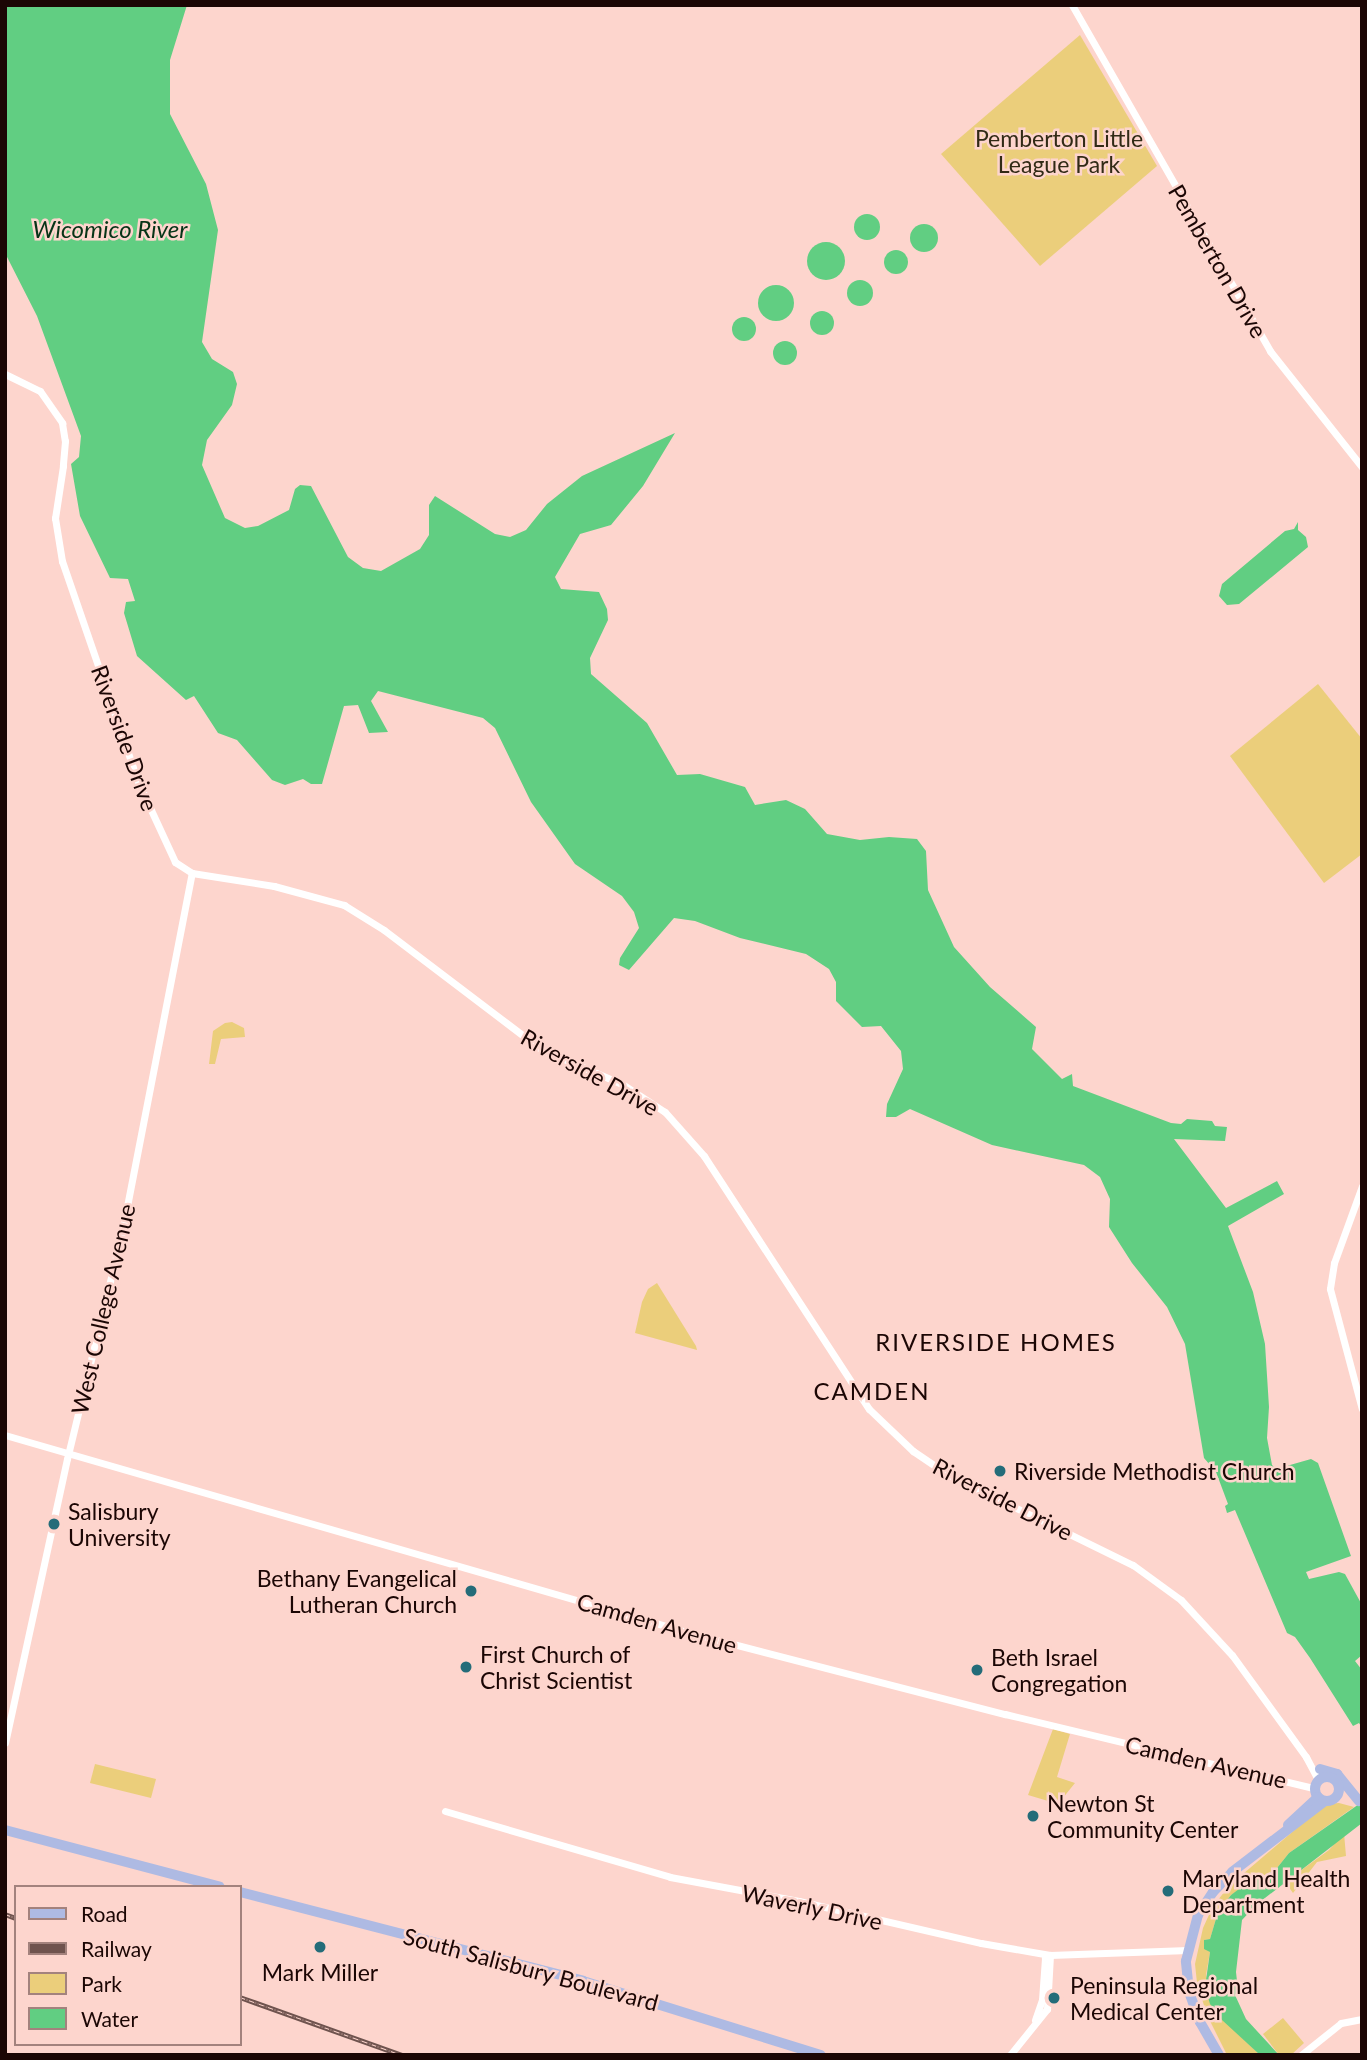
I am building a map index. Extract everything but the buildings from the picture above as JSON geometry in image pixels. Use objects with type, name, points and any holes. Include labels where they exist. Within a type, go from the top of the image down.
[{"type":"main road","points":[[1219,2055],[1200,2022],[1189,1991],[1188,1950],[1198,1915],[1213,1892],[1232,1872],[1284,1832],[1293,1818],[1337,1774],[1361,1801]]},
{"type":"main road","points":[[1325,1786],[1361,1801]]},
{"type":"main road","points":[[1325,1786],[1361,1801]]},
{"type":"main road","points":[[5,1830],[212,1885]]},
{"type":"main road","name":"South Salisbury Boulevard","points":[[242,1893],[583,1981],[821,2055]]},
{"type":"street","name":"Pemberton Drive","points":[[1072,5],[1270,351],[1362,467]]},
{"type":"street","name":"Riverside Drive","points":[[5,374],[40,391],[50,401],[62,423],[65,441],[55,518],[62,561],[139,784],[170,856],[192,873],[274,886],[344,905],[384,930],[541,1049],[622,1084],[665,1112],[704,1156],[869,1409],[913,1451],[947,1474],[1110,1553],[1171,1592],[1205,1623],[1232,1655],[1325,1786]]},
{"type":"street","name":"West College Avenue","points":[[5,1744],[68,1454],[122,1232],[192,873]]},
{"type":"street","points":[[1362,1186],[1334,1263],[1330,1289],[1362,1409]]},
{"type":"street","name":"Camden Avenue","points":[[5,1435],[687,1632],[1113,1740],[1325,1786]]},
{"type":"street","name":"Waverly Drive","points":[[445,1811],[670,1877],[799,1901],[957,1939],[1050,1955],[1188,1950]]},
{"type":"street","points":[[1010,2055],[1035,2022],[1042,2000],[1045,1958],[1050,1955]]},
{"type":"street","points":[[1301,2055],[1340,2023],[1362,2018]]},
{"type":"green space","name":"Pemberton Little League Park","points":[[1080,35],[1157,166],[1040,266],[941,154]]},
{"type":"green space","points":[[1318,684],[1362,739],[1362,854],[1324,883],[1230,756]]},
{"type":"green space","points":[[232,1022],[244,1028],[245,1037],[221,1039],[215,1064],[209,1064],[213,1031]]},
{"type":"green space","points":[[657,1283],[697,1350],[635,1333],[642,1302],[648,1289]]},
{"type":"green space","points":[[1053,1729],[1070,1734],[1057,1777],[1075,1783],[1058,1804],[1028,1795]]},
{"type":"green space","points":[[95,1764],[156,1779],[151,1798],[90,1783]]},
{"type":"green space","points":[[1339,1803],[1354,1807],[1289,1853],[1277,1868],[1231,1895],[1218,1912],[1210,1939],[1204,1940],[1210,1952],[1206,1975],[1216,2013],[1260,2055],[1227,2055],[1207,2015],[1197,1983],[1195,1964],[1203,1928],[1213,1906],[1230,1885],[1318,1810],[1327,1804]]},
{"type":"green space","points":[[1344,1833],[1346,1856],[1317,1862],[1293,1893],[1285,1882],[1329,1850]]},
{"type":"green space","points":[[1283,2018],[1304,2043],[1291,2055],[1279,2055],[1263,2034]]},
{"type":"water","name":"Wicomico River","points":[[5,5],[187,5],[170,60],[170,114],[206,184],[218,230],[202,342],[212,359],[233,372],[237,384],[232,405],[207,440],[202,465],[225,518],[245,528],[258,526],[289,510],[295,489],[300,485],[311,486],[348,557],[363,568],[381,571],[420,549],[429,535],[429,505],[435,496],[495,534],[510,537],[526,530],[547,504],[582,476],[675,433],[643,486],[611,525],[580,534],[555,577],[561,589],[599,592],[607,609],[608,620],[590,658],[591,674],[647,723],[677,775],[700,774],[745,787],[755,805],[786,800],[805,809],[827,834],[860,840],[889,837],[917,839],[926,851],[928,890],[954,947],[990,987],[1036,1027],[1032,1049],[1062,1079],[1072,1074],[1073,1086],[1171,1123],[1181,1124],[1187,1119],[1212,1121],[1215,1126],[1227,1127],[1225,1141],[1174,1139],[1226,1208],[1277,1181],[1284,1194],[1228,1226],[1253,1292],[1265,1344],[1269,1407],[1267,1438],[1272,1465],[1276,1469],[1311,1459],[1318,1463],[1351,1556],[1306,1572],[1309,1579],[1339,1572],[1345,1574],[1362,1605],[1362,1655],[1355,1661],[1362,1670],[1362,1728],[1359,1723],[1353,1726],[1310,1658],[1295,1637],[1287,1633],[1235,1510],[1227,1513],[1225,1506],[1228,1504],[1216,1472],[1204,1458],[1185,1344],[1167,1307],[1132,1263],[1109,1227],[1110,1199],[1100,1177],[1084,1165],[992,1145],[910,1109],[896,1117],[886,1117],[887,1104],[903,1069],[901,1051],[881,1026],[862,1027],[836,1001],[836,982],[829,969],[806,954],[740,938],[695,921],[674,918],[629,970],[619,965],[620,958],[639,928],[634,912],[622,896],[575,864],[531,802],[495,728],[483,718],[378,691],[371,701],[388,732],[369,733],[358,705],[344,706],[322,784],[311,784],[303,779],[285,785],[272,780],[237,740],[218,733],[194,696],[186,700],[137,656],[124,613],[126,602],[135,601],[128,579],[110,578],[80,516],[71,464],[79,457],[81,436],[37,316],[5,253]]},
{"type":"water","points":[[867,214],[876,218],[880,227],[876,236],[867,240],[858,236],[854,227],[858,218]]},
{"type":"water","points":[[924,224],[934,228],[938,238],[934,248],[924,252],[914,248],[910,238],[914,228]]},
{"type":"water","points":[[826,242],[840,247],[845,261],[840,275],[826,280],[812,275],[807,261],[812,247]]},
{"type":"water","points":[[896,250],[904,254],[908,262],[904,270],[896,274],[888,270],[884,262],[888,254]]},
{"type":"water","points":[[860,280],[869,284],[873,293],[869,302],[860,306],[851,302],[847,293],[851,284]]},
{"type":"water","points":[[776,285],[789,290],[794,303],[789,316],[776,321],[763,316],[758,303],[763,290]]},
{"type":"water","points":[[822,311],[830,315],[834,323],[830,331],[822,335],[814,331],[810,323],[814,315]]},
{"type":"water","points":[[744,317],[753,320],[756,329],[753,338],[744,341],[735,338],[732,329],[735,320]]},
{"type":"water","points":[[785,341],[796,348],[797,353],[790,364],[785,365],[774,358],[773,353],[780,342]]},
{"type":"water","points":[[1298,522],[1298,530],[1306,537],[1308,547],[1239,604],[1227,605],[1219,596],[1222,584],[1285,531],[1294,529]]},
{"type":"water","points":[[1362,1802],[1362,1823],[1256,1905],[1242,1920],[1236,1972],[1238,1990],[1235,1995],[1246,2019],[1279,2055],[1260,2055],[1222,2020],[1210,2004],[1205,1987],[1210,1952],[1204,1949],[1204,1940],[1210,1939],[1218,1912],[1231,1895],[1255,1877],[1260,1880],[1277,1868],[1289,1853]]},
{"type":"railway","points":[[5,1914],[14,1917]]},
{"type":"railway","points":[[242,1998],[402,2055]]},
{"type":"place","name":"Riverside Methodist Church","points":[[1000,1471]]},
{"type":"place","name":"Salisbury University","points":[[54,1524]]},
{"type":"place","name":"Bethany Evangelical Lutheran Church","points":[[471,1591]]},
{"type":"place","name":"First Church of Christ Scientist","points":[[466,1667]]},
{"type":"place","name":"Beth Israel Congregation","points":[[977,1670]]},
{"type":"place","name":"Newton St Community Center","points":[[1033,1816]]},
{"type":"place","name":"Maryland Health Department","points":[[1168,1891]]},
{"type":"place","name":"Mark Miller","points":[[320,1947]]},
{"type":"place","name":"Peninsula Regional Medical Center","points":[[1054,1998]]},
{"type":"district","name":"RIVERSIDE HOMES","points":[[996,1342]]},
{"type":"district","name":"CAMDEN","points":[[872,1391]]}]
